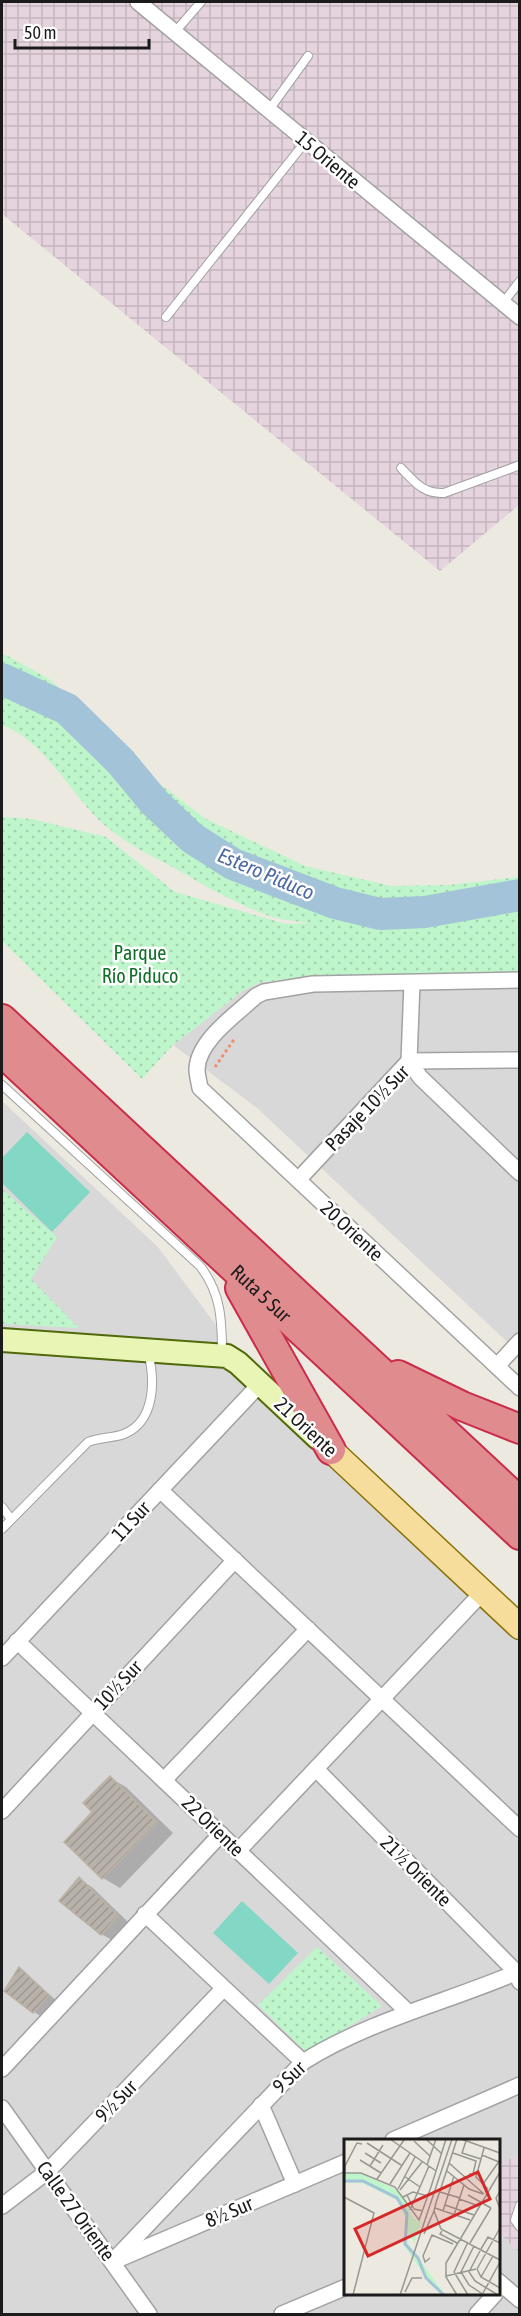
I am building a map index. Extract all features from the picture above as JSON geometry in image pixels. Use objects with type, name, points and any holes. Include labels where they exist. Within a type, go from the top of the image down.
[{"type":"highway","name":"Ruta 5 Sur","points":[[2,1019],[519,1502]]},
{"type":"highway","name":"Ruta 5 Sur","points":[[2,1052],[519,1535]]},
{"type":"highway","points":[[215,1252],[255,1311],[331,1450]]},
{"type":"highway","points":[[362,1355],[438,1395],[519,1429]]},
{"type":"main road","name":"21 Oriente","points":[[331,1450],[519,1627]]},
{"type":"street","name":"15 Oriente","points":[[138,2],[519,317]]},
{"type":"street","points":[[200,1088],[197,1068],[201,1053],[212,1039],[256,996],[264,992],[313,984],[519,980]]},
{"type":"street","points":[[412,983],[409,1061],[420,1077],[519,1173]]},
{"type":"street","name":"Pasaje 10½ Sur","points":[[298,1180],[409,1061],[519,1060]]},
{"type":"street","name":"20 Oriente","points":[[200,1088],[519,1388]]},
{"type":"street","name":"21 Oriente","points":[[2,1340],[222,1355],[238,1363],[331,1450]]},
{"type":"street","points":[[497,1366],[519,1341]]},
{"type":"street","name":"11 Sur","points":[[2,1658],[260,1384]]},
{"type":"street","points":[[160,1490],[519,1829]]},
{"type":"street","name":"10½ Sur","points":[[2,1811],[235,1560]]},
{"type":"street","points":[[238,1851],[482,1593]]},
{"type":"street","points":[[164,1780],[308,1629]]},
{"type":"street","name":"22 Oriente","points":[[17,1641],[408,2012]]},
{"type":"street","name":"21½ Oriente","points":[[316,1769],[518,1975]]},
{"type":"street","points":[[2,2069],[220,1834]]},
{"type":"street","points":[[146,1914],[303,2062]]},
{"type":"street","name":"9 Sur","points":[[113,2262],[303,2062],[408,2012],[518,1975]]},
{"type":"street","name":"9½ Sur","points":[[2,2206],[48,2171],[223,1989]]},
{"type":"street","points":[[395,2139],[519,2085]]},
{"type":"street","points":[[261,2105],[295,2184]]},
{"type":"street","name":"Calle 27 Oriente","points":[[2,2108],[149,2314]]},
{"type":"street","name":"8½ Sur","points":[[113,2262],[344,2162]]},
{"type":"street","points":[[282,2314],[344,2287]]},
{"type":"street","points":[[500,2288],[519,2300]]},
{"type":"street","points":[[477,2314],[492,2295]]},
{"type":"lane","points":[[175,32],[201,2]]},
{"type":"lane","points":[[269,110],[308,56]]},
{"type":"lane","points":[[166,317],[306,141]]},
{"type":"lane","points":[[503,303],[519,281]]},
{"type":"lane","points":[[401,468],[424,490],[444,493],[519,465]]},
{"type":"lane","points":[[2,1085],[200,1266],[214,1286],[219,1300],[222,1355]]},
{"type":"lane","points":[[2,1529],[88,1442],[102,1436],[124,1434],[140,1423],[152,1398],[153,1370],[147,1349]]},
{"type":"lane","points":[[2,1506],[11,1519]]},
{"type":"lane","points":[[519,2205],[515,2220],[519,2226]]},
{"type":"path","points":[[200,1088],[239,1032]]},
{"type":"shaded area","points":[[2,2],[519,2],[519,505],[440,571],[2,214]]},
{"type":"shaded area","points":[[519,975],[519,1353],[257,1108],[173,1045],[244,990],[261,982]]},
{"type":"shaded area","points":[[2,1101],[158,1247],[282,1414],[519,1643],[519,2155],[500,2164],[500,2139],[344,2139],[344,2295],[500,2295],[500,2234],[519,2252],[520,2314],[2,2314]]},
{"type":"shaded area","points":[[27,1132],[90,1192],[52,1232],[2,1183],[2,1158]]},
{"type":"shaded area","points":[[242,1901],[298,1953],[269,1984],[213,1933]]},
{"type":"shaded area","points":[[519,2155],[519,2252],[500,2234],[500,2163]]},
{"type":"green space","name":"Parque Río Piduco","points":[[2,653],[49,679],[81,707],[140,769],[206,819],[305,866],[391,886],[449,885],[519,877],[519,975],[320,976],[261,982],[244,990],[173,1045],[142,1079],[2,941],[2,817],[32,819],[106,837],[175,892],[286,924],[310,923],[269,916],[236,902],[139,849],[118,836],[99,820],[30,742],[2,725]]},
{"type":"green space","points":[[2,1189],[57,1237],[31,1279],[79,1328],[2,1324]]},
{"type":"green space","points":[[317,1947],[382,2006],[307,2053],[258,2005]]},
{"type":"building","points":[[110,1776],[157,1823],[102,1879],[64,1842],[92,1812],[83,1803]]},
{"type":"building","points":[[79,1877],[118,1916],[101,1935],[59,1901]]},
{"type":"building","points":[[19,1967],[49,1995],[33,2013],[4,1991]]},
{"type":"waterway","name":"Estero Piduco","points":[[2,679],[67,709],[121,762],[154,802],[192,838],[233,864],[335,903],[380,914],[425,912],[520,895]]}]
